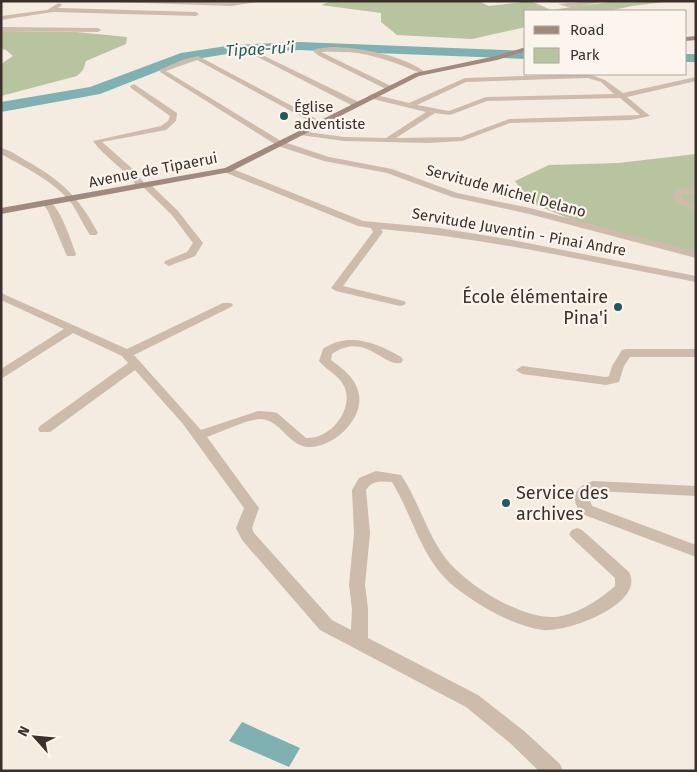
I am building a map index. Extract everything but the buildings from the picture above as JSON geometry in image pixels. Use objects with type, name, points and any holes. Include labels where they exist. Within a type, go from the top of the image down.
[{"type":"main road","name":"Avenue de Tipaerui","points":[[1,211],[227,170],[422,72],[505,56],[524,50]]},
{"type":"street","points":[[91,1],[261,1]]},
{"type":"street","points":[[561,4],[570,6],[604,1]]},
{"type":"street","points":[[53,10],[59,2]]},
{"type":"street","points":[[1,17],[53,10],[196,14]]},
{"type":"street","points":[[1,29],[98,30]]},
{"type":"street","points":[[389,87],[317,52],[330,50],[365,52],[395,60],[422,72]]},
{"type":"street","points":[[250,51],[356,104]]},
{"type":"street","name":"Servitude Michel Delano","points":[[320,123],[203,59],[194,58],[178,63],[163,72],[282,143],[326,160],[389,171],[455,195],[530,211],[696,255]]},
{"type":"street","points":[[300,133],[344,139],[386,141],[462,139],[508,121],[646,116],[603,81],[593,76],[465,80],[447,86],[410,106]]},
{"type":"street","points":[[372,96],[433,111],[454,112],[486,99],[621,96],[696,79]]},
{"type":"street","points":[[134,86],[174,115],[168,126],[97,141],[107,152],[136,175],[144,186],[175,214],[198,243],[191,254],[169,263]]},
{"type":"street","points":[[386,141],[433,111]]},
{"type":"street","points":[[1,150],[47,176],[66,190],[84,213],[93,234]]},
{"type":"street","name":"Servitude Juventin - Pinai Andre","points":[[227,170],[352,221],[375,226],[439,231],[501,241],[696,279]]},
{"type":"street","points":[[696,190],[680,191],[676,195],[679,201],[696,208]]},
{"type":"street","points":[[47,203],[53,211],[71,254]]},
{"type":"street","points":[[375,226],[378,232],[336,288],[400,303]]},
{"type":"street","points":[[1,296],[74,328],[132,358],[199,435],[252,508],[244,528],[247,536],[298,596],[326,625],[472,701],[517,737],[553,771]]},
{"type":"street","points":[[45,429],[132,358],[227,305]]},
{"type":"street","points":[[1,375],[74,328]]},
{"type":"street","points":[[199,435],[258,415],[267,415],[272,416],[302,442],[317,443],[329,438],[338,429],[349,411],[353,395],[348,382],[325,361],[325,354],[328,350],[347,342],[366,344],[397,360]]},
{"type":"street","points":[[522,370],[606,381],[615,379],[618,366],[626,353],[696,353]]},
{"type":"street","points":[[359,643],[360,609],[357,585],[362,533],[359,490],[364,482],[376,476],[396,478],[406,492],[414,516],[429,545],[445,569],[458,581],[493,603],[532,620],[551,624],[574,621],[623,588],[622,576],[577,534]]},
{"type":"street","points":[[696,491],[593,486],[584,490],[579,496],[580,502],[587,510],[696,551]]},
{"type":"green space","points":[[332,1],[478,1],[489,6],[531,1],[551,10],[524,10],[524,27],[472,39],[397,35],[381,22],[381,13],[321,5]]},
{"type":"green space","points":[[616,1],[673,1],[613,10],[551,10]]},
{"type":"green space","points":[[1,31],[76,32],[127,37],[126,44],[86,61],[83,70],[77,76],[1,96],[1,64],[13,56],[6,50],[1,49]]},
{"type":"green space","points":[[696,154],[696,253],[604,233],[529,202],[515,181],[549,165],[618,163]]},
{"type":"water","points":[[242,722],[300,748],[289,767],[229,741]]},
{"type":"waterway","name":"Tipae-ru’i","points":[[1,107],[94,91],[181,57],[233,49],[299,46],[524,55]]},
{"type":"waterway","name":"Tipae-ru’i","points":[[687,58],[696,58]]},
{"type":"place","name":"Église adventiste","points":[[284,116]]},
{"type":"place","name":"École élémentaire Pina'i","points":[[618,307]]},
{"type":"place","name":"Service des archives","points":[[506,503]]}]
